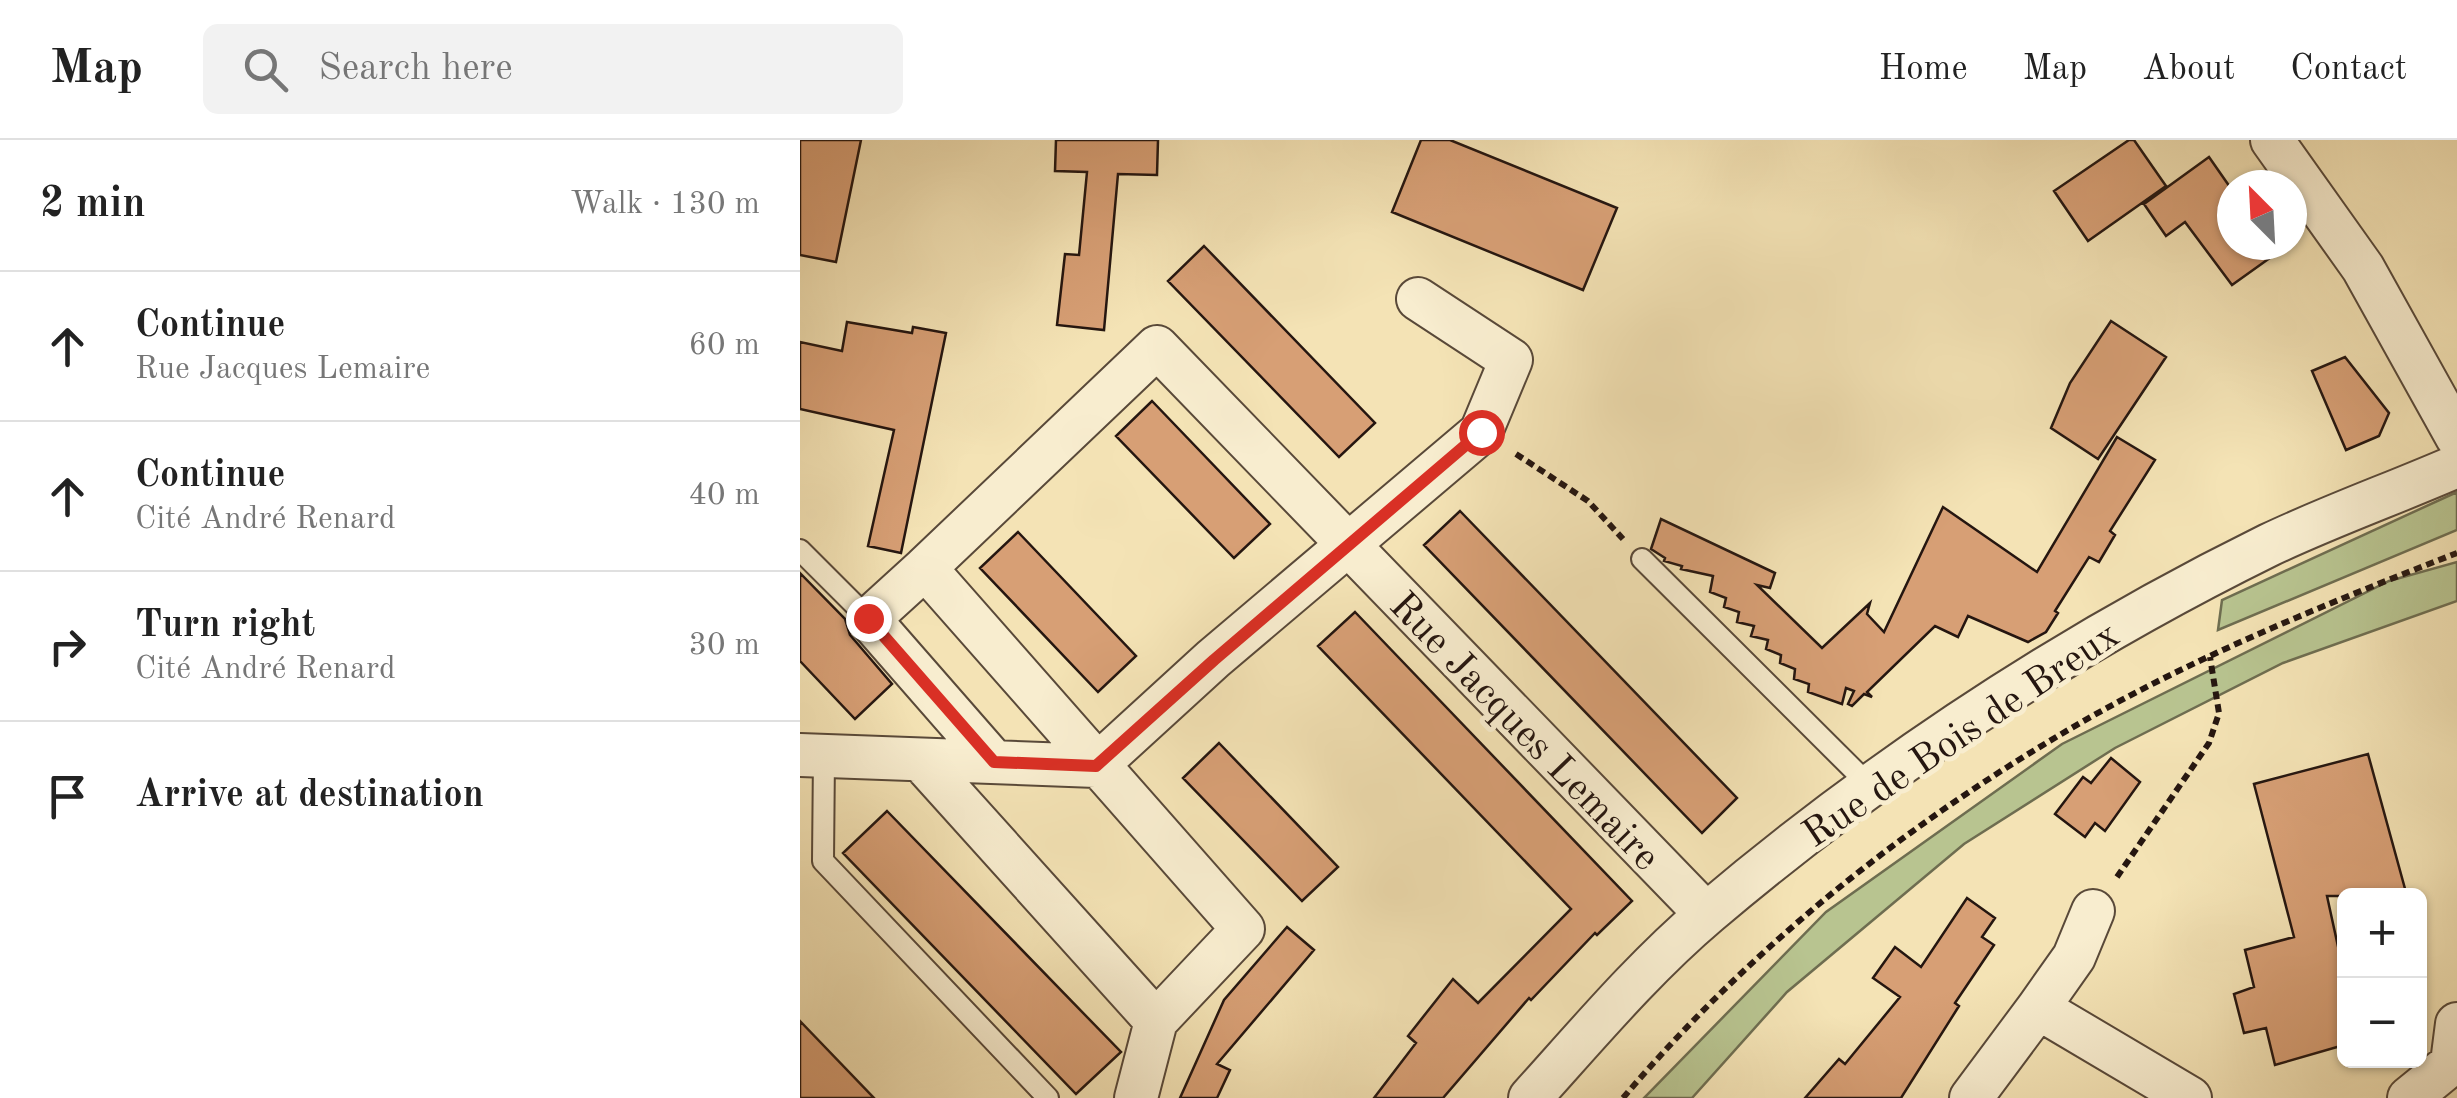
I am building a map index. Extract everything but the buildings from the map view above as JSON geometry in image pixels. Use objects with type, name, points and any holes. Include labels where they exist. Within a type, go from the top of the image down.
[{"type":"street","points":[[2272,140],[2363,268],[2457,436]]},
{"type":"street","points":[[812,756],[1096,766],[1346,545],[1481,432],[1512,360],[1418,299]]},
{"type":"street","name":"Rue Jacques Lemaire","points":[[924,568],[1157,346],[1706,914]]},
{"type":"street","name":"Rue de Bois de Breux","points":[[1530,1098],[1606,1013],[1706,914],[1870,786],[2063,656],[2166,598],[2273,544],[2457,466]]},
{"type":"street","points":[[994,762],[868,618],[924,568],[1243,929],[1156,1021],[1136,1098]]},
{"type":"street","points":[[921,760],[1156,1021]]},
{"type":"street","points":[[1970,1098],[2074,957],[2093,911]]},
{"type":"street","points":[[2038,1008],[2190,1098]]},
{"type":"street","points":[[2409,1098],[2452,1064],[2457,1024]]},
{"type":"lane","points":[[800,550],[868,618]]},
{"type":"lane","points":[[1642,559],[1870,786]]},
{"type":"lane","points":[[812,756],[823,861],[1048,1098]]},
{"type":"path","points":[[1481,432],[1588,501],[1642,559]]},
{"type":"path","points":[[1623,1098],[1764,950],[1895,842],[2059,735],[2210,657],[2360,590],[2457,553]]},
{"type":"path","points":[[2093,911],[2209,743],[2219,713],[2210,657]]},
{"type":"green space","points":[[2457,492],[2457,530],[2218,630],[2222,600]]},
{"type":"green space","points":[[2457,562],[2457,601],[2283,663],[2115,748],[1964,844],[1787,992],[1692,1098],[1644,1098],[1826,912],[2062,744],[2389,581]]},
{"type":"route","points":[[868,618],[994,762],[1096,766],[1346,545],[1481,432]]}]
